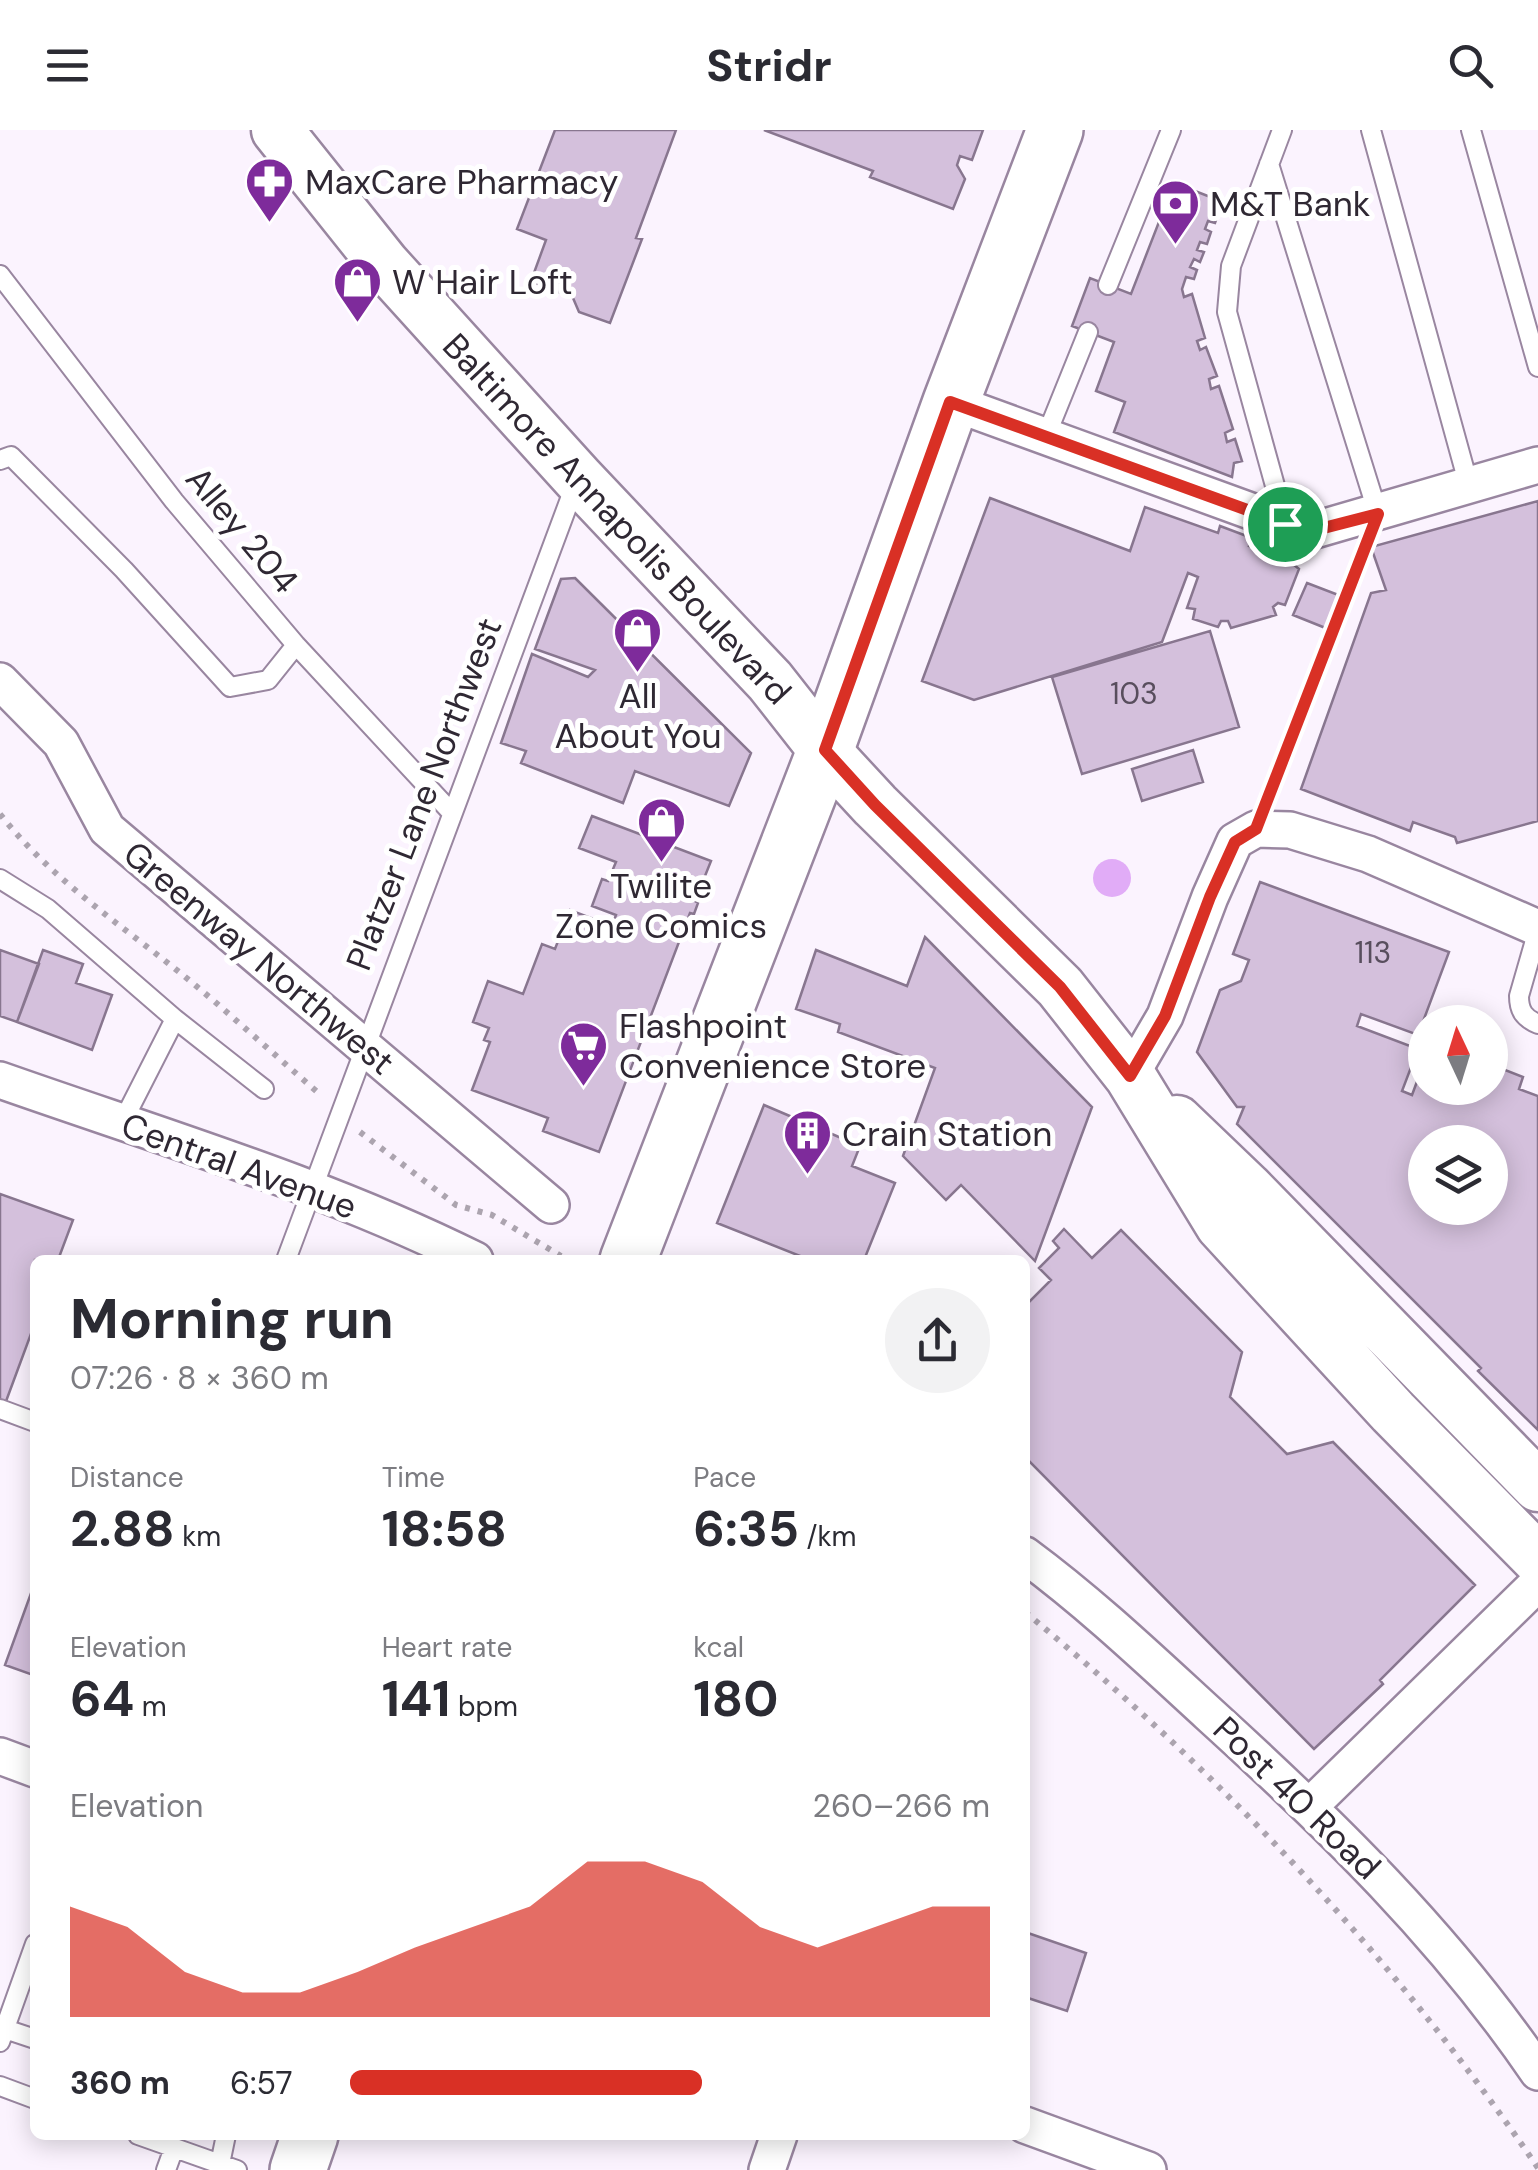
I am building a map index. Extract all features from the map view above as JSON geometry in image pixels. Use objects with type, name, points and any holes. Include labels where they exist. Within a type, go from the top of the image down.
[{"type":"main road","name":"Baltimore Annapolis Boulevard","points":[[277,130],[384,264],[578,478],[770,681],[875,805],[1060,987],[1130,1076],[1221,1226],[1538,1559]]},
{"type":"main road","points":[[630,1255],[825,750],[950,402],[1055,130]]},
{"type":"main road","name":"Baltimore Annapolis Boulevard","points":[[1130,1076],[1247,1188],[1538,1486]]},
{"type":"main road","points":[[298,2170],[308,2140]]},
{"type":"street","points":[[950,402],[1308,532],[1538,465]]},
{"type":"street","name":"Greenway Northwest","points":[[0,681],[60,743],[107,829],[552,1205]]},
{"type":"street","points":[[1130,1076],[1165,1016],[1235,842],[1256,829],[1290,830],[1368,854],[1538,929]]},
{"type":"street","name":"Central Avenue","points":[[0,1080],[311,1190],[465,1255]]},
{"type":"street","name":"Post 40 Road","points":[[1030,1558],[1310,1806],[1421,1920],[1497,2012],[1538,2072]]},
{"type":"street","points":[[1310,1806],[1538,1584]]},
{"type":"street","points":[[0,1756],[30,1767]]},
{"type":"street","points":[[1030,2127],[1148,2170]]},
{"type":"street","points":[[766,2170],[778,2140]]},
{"type":"lane","points":[[1108,285],[1170,130]]},
{"type":"lane","points":[[1282,130],[1230,266],[1226,312],[1285,524]]},
{"type":"lane","points":[[1370,130],[1469,486]]},
{"type":"lane","points":[[1471,130],[1538,366]]},
{"type":"lane","points":[[1269,164],[1378,514]]},
{"type":"lane","name":"Alley 204","points":[[0,276],[7,297],[296,646],[452,813]]},
{"type":"lane","points":[[1046,436],[1088,332]]},
{"type":"lane","points":[[0,460],[11,456],[124,570],[230,687],[268,680],[296,646]]},
{"type":"lane","name":"Platzer Lane Northwest","points":[[288,1255],[578,478]]},
{"type":"lane","points":[[0,879],[48,909],[175,1020],[264,1089]]},
{"type":"lane","points":[[1538,929],[1519,996],[1524,1016],[1538,1024]]},
{"type":"lane","points":[[122,1123],[175,1020]]},
{"type":"lane","points":[[0,1409],[30,1420]]},
{"type":"lane","points":[[30,1958],[2,2035],[30,2038]]},
{"type":"lane","points":[[0,2086],[30,2096]]},
{"type":"lane","points":[[152,2140],[228,2167],[226,2140]]},
{"type":"lane","points":[[166,2170],[174,2148]]},
{"type":"path","points":[[1256,829],[1378,514]]},
{"type":"path","points":[[0,814],[108,920],[194,983],[367,1140],[456,1205],[492,1216],[559,1255]]},
{"type":"path","points":[[1030,1616],[1138,1708],[1255,1824],[1378,1958],[1458,2056],[1538,2168]]},
{"type":"shaded area","points":[[1112,859],[1126,864],[1131,878],[1126,892],[1112,897],[1098,892],[1093,878],[1098,864]]},
{"type":"building","points":[[555,130],[676,130],[636,238],[642,239],[610,323],[579,312],[573,298],[531,281],[546,240],[517,229]]},
{"type":"building","points":[[764,130],[983,130],[972,160],[960,156],[957,165],[965,179],[953,209],[870,177],[873,171]]},
{"type":"building","points":[[1177,184],[1213,198],[1210,206],[1218,214],[1215,223],[1208,221],[1205,229],[1211,232],[1207,244],[1200,242],[1197,250],[1204,252],[1200,262],[1194,259],[1190,267],[1197,270],[1194,279],[1186,277],[1182,289],[1184,297],[1192,294],[1205,338],[1197,341],[1200,350],[1206,347],[1217,376],[1209,379],[1211,389],[1219,386],[1233,429],[1225,433],[1227,442],[1235,439],[1242,461],[1234,463],[1232,477],[1114,432],[1125,402],[1096,391],[1114,342],[1072,326],[1090,278],[1131,294]]},
{"type":"building","points":[[990,498],[1130,551],[1145,507],[1218,533],[1220,526],[1252,538],[1249,546],[1257,549],[1260,541],[1292,553],[1288,560],[1299,569],[1285,605],[1278,603],[1273,607],[1276,615],[1231,628],[1228,621],[1221,621],[1218,627],[1193,619],[1195,609],[1187,608],[1198,577],[1188,573],[1162,642],[974,700],[922,681]]},
{"type":"building","points":[[1538,501],[1538,821],[1457,843],[1455,837],[1413,822],[1410,831],[1301,789],[1371,593],[1386,590],[1371,547]]},
{"type":"building","points":[[575,578],[751,753],[729,806],[635,771],[623,803],[521,763],[526,751],[501,743],[532,654],[588,677],[595,670],[535,649],[561,579]]},
{"type":"building","points":[[1307,583],[1341,596],[1328,629],[1293,615]]},
{"type":"building","points":[[1210,631],[1239,727],[1082,774],[1052,677]]},
{"type":"building","points":[[1193,750],[1203,782],[1142,801],[1132,769]]},
{"type":"building","points":[[592,816],[711,861],[695,901],[698,903],[694,914],[690,913],[599,1152],[543,1131],[548,1118],[472,1090],[490,1042],[484,1040],[489,1028],[473,1022],[488,981],[523,994],[542,944],[555,949],[570,910],[612,926],[616,915],[592,906],[602,879],[608,881],[616,862],[579,848]]},
{"type":"building","points":[[1260,882],[1449,952],[1429,1005],[1408,1005],[1408,1031],[1361,1014],[1357,1026],[1408,1045],[1408,1075],[1402,1091],[1408,1093],[1408,1105],[1508,1105],[1508,1071],[1523,1077],[1519,1089],[1538,1096],[1538,1430],[1237,1124],[1244,1107],[1237,1107],[1197,1052],[1220,990],[1241,981],[1249,960],[1233,954]]},
{"type":"building","points":[[925,937],[1092,1107],[1035,1261],[961,1185],[946,1200],[903,1156],[935,1068],[838,1032],[840,1024],[796,1009],[816,950],[907,986]]},
{"type":"building","points":[[0,950],[39,964],[17,1022],[0,1016]]},
{"type":"building","points":[[43,950],[83,964],[76,983],[112,995],[92,1050],[17,1022]]},
{"type":"building","name":"Crain Station","points":[[764,1105],[860,1146],[852,1166],[895,1183],[866,1255],[797,1255],[717,1223]]},
{"type":"building","points":[[0,1194],[73,1220],[60,1255],[30,1255],[30,1336],[5,1404],[0,1403]]},
{"type":"building","points":[[1064,1229],[1092,1258],[1121,1230],[1242,1352],[1230,1397],[1287,1454],[1333,1442],[1475,1585],[1380,1680],[1383,1684],[1314,1749],[1030,1462],[1030,1301],[1051,1280],[1039,1268],[1059,1248],[1053,1241]]},
{"type":"building","points":[[30,1596],[30,1674],[5,1665]]},
{"type":"building","points":[[1030,1934],[1086,1953],[1067,2011],[1030,1999]]},
{"type":"place","name":"MaxCare Pharmacy","points":[[270,224]]},
{"type":"place","name":"M&T Bank","points":[[1175,246]]},
{"type":"place","name":"W Hair Loft","points":[[357,324]]},
{"type":"place","name":"All About You","points":[[638,674]]},
{"type":"place","name":"Twilite Zone Comics","points":[[661,864]]},
{"type":"place","name":"Flashpoint Convenience Store","points":[[584,1088]]},
{"type":"place","name":"Crain Station","points":[[807,1176]]},
{"type":"route","points":[[950,402],[1285,524],[1308,532],[1378,514],[1256,829],[1235,842],[1224,863],[1165,1016],[1130,1076],[1060,987],[875,805],[825,750],[950,402]]}]
